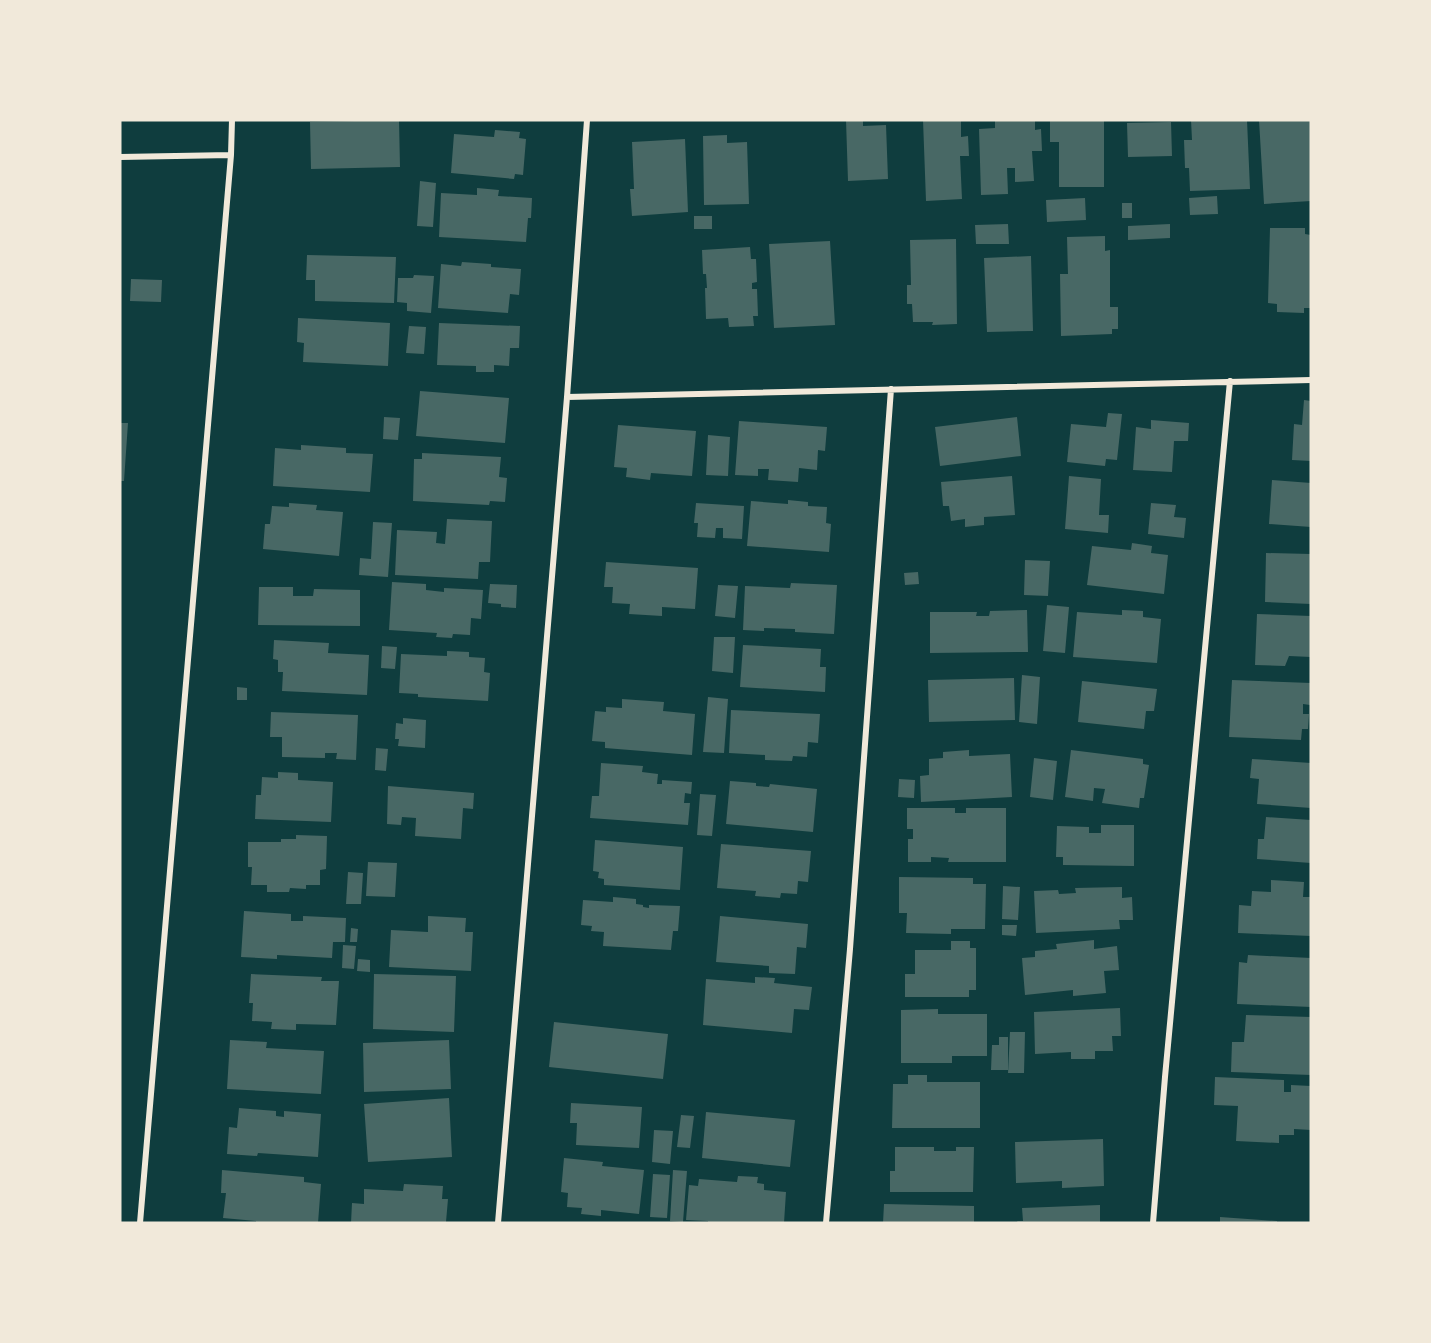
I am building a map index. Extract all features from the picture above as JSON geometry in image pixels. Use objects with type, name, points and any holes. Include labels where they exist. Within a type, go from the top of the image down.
[{"type":"street","points":[[140,1223],[231,155],[232,120]]},
{"type":"street","points":[[498,1223],[567,397],[587,120]]},
{"type":"street","points":[[120,157],[231,155]]},
{"type":"street","points":[[567,397],[1311,380]]},
{"type":"street","points":[[1153,1223],[1230,381]]},
{"type":"street","points":[[826,1223],[850,949],[891,389]]},
{"type":"building","points":[[399,120],[400,167],[311,169],[310,122]]},
{"type":"building","points":[[846,120],[863,120],[863,126],[886,125],[888,179],[848,181]]},
{"type":"building","points":[[923,120],[961,121],[961,137],[968,136],[969,156],[960,156],[962,199],[926,201]]},
{"type":"building","points":[[995,120],[1035,120],[1035,130],[1041,129],[1042,151],[1032,151],[1034,181],[1015,182],[1015,168],[1007,168],[1008,194],[981,195],[979,129],[995,128]]},
{"type":"building","points":[[1104,120],[1104,187],[1059,187],[1059,142],[1050,142],[1050,121]]},
{"type":"building","points":[[1191,120],[1247,120],[1250,189],[1190,191],[1189,168],[1185,168],[1184,140],[1192,140]]},
{"type":"building","points":[[1259,120],[1311,120],[1311,201],[1264,204]]},
{"type":"building","points":[[1171,122],[1172,156],[1128,157],[1127,123]]},
{"type":"building","points":[[495,130],[520,132],[519,138],[526,139],[523,175],[515,174],[514,179],[451,173],[454,134],[494,137]]},
{"type":"building","points":[[727,135],[727,143],[747,142],[749,204],[704,205],[703,136]]},
{"type":"building","points":[[685,139],[688,212],[632,216],[630,189],[634,189],[632,142]]},
{"type":"building","points":[[420,181],[436,183],[433,227],[417,226]]},
{"type":"building","points":[[477,188],[499,190],[498,196],[532,198],[526,242],[439,237],[441,193],[477,195]]},
{"type":"building","points":[[1217,196],[1218,214],[1190,215],[1189,198]]},
{"type":"building","points":[[1085,198],[1086,220],[1047,222],[1046,200]]},
{"type":"building","points":[[1122,203],[1132,203],[1132,218],[1122,218]]},
{"type":"building","points":[[694,216],[712,216],[712,229],[694,229]]},
{"type":"building","points":[[1008,224],[1009,244],[976,244],[975,225]]},
{"type":"building","points":[[1170,224],[1170,238],[1128,240],[1128,226]]},
{"type":"building","points":[[1270,228],[1305,228],[1305,234],[1311,235],[1311,308],[1304,308],[1304,313],[1277,312],[1277,304],[1268,303]]},
{"type":"building","points":[[1105,236],[1105,251],[1110,250],[1110,307],[1118,307],[1118,329],[1112,329],[1112,334],[1061,336],[1060,274],[1068,274],[1067,237]]},
{"type":"building","points":[[956,239],[957,324],[932,325],[933,322],[913,322],[912,304],[907,304],[907,285],[911,285],[910,240]]},
{"type":"building","points":[[830,241],[835,325],[774,328],[769,244]]},
{"type":"building","points":[[750,247],[751,259],[756,259],[757,282],[752,283],[752,289],[757,289],[758,316],[753,316],[754,326],[729,327],[728,318],[706,319],[705,288],[707,288],[706,274],[703,274],[702,250]]},
{"type":"building","points":[[307,255],[396,257],[394,303],[315,301],[315,280],[306,280]]},
{"type":"building","points":[[1031,256],[1033,331],[987,332],[984,258]]},
{"type":"building","points":[[462,262],[521,269],[519,295],[510,294],[508,313],[438,308],[441,264],[461,266]]},
{"type":"building","points":[[414,275],[434,276],[431,313],[407,311],[407,303],[397,302],[398,278],[413,278]]},
{"type":"building","points":[[131,279],[162,280],[161,302],[130,301]]},
{"type":"building","points":[[298,318],[390,323],[388,366],[303,362],[304,343],[297,342]]},
{"type":"building","points":[[439,323],[520,326],[519,348],[510,348],[509,366],[494,365],[494,372],[476,372],[476,366],[437,365]]},
{"type":"building","points":[[409,326],[426,327],[424,354],[406,353]]},
{"type":"building","points":[[420,391],[509,398],[505,443],[416,436]]},
{"type":"building","points":[[1304,400],[1311,401],[1311,461],[1292,460],[1294,424],[1302,425]]},
{"type":"building","points":[[1108,413],[1122,414],[1117,460],[1106,459],[1105,466],[1067,462],[1071,424],[1106,427]]},
{"type":"building","points":[[384,417],[400,418],[398,440],[383,439]]},
{"type":"building","points":[[1017,417],[1021,456],[940,466],[935,427]]},
{"type":"building","points":[[1151,420],[1189,423],[1188,441],[1174,441],[1172,472],[1133,470],[1136,427],[1151,429]]},
{"type":"building","points":[[739,421],[827,427],[825,451],[818,450],[817,470],[799,468],[798,482],[768,480],[769,469],[758,469],[758,476],[735,475]]},
{"type":"building","points":[[120,423],[128,423],[124,481],[120,481]]},
{"type":"building","points":[[618,425],[696,431],[692,476],[651,473],[650,480],[626,477],[627,468],[614,467]]},
{"type":"building","points":[[708,435],[730,437],[728,476],[706,475]]},
{"type":"building","points":[[301,445],[346,448],[346,453],[373,454],[370,492],[273,486],[275,448],[301,450]]},
{"type":"building","points":[[422,453],[501,457],[499,477],[507,478],[505,502],[490,501],[489,505],[413,501],[414,459],[422,459]]},
{"type":"building","points":[[1012,476],[1015,515],[984,517],[984,525],[965,527],[965,519],[951,521],[949,506],[943,506],[941,482]]},
{"type":"building","points":[[1069,476],[1101,479],[1099,515],[1109,515],[1108,533],[1065,529]]},
{"type":"building","points":[[1272,480],[1311,483],[1311,527],[1269,524]]},
{"type":"building","points":[[788,500],[808,502],[808,506],[827,507],[826,523],[831,524],[829,552],[747,546],[751,501],[788,504]]},
{"type":"building","points":[[289,503],[317,505],[316,510],[343,512],[339,556],[263,549],[265,524],[270,524],[272,506],[289,507]]},
{"type":"building","points":[[696,503],[744,506],[742,539],[723,538],[723,528],[716,528],[715,538],[697,537],[698,523],[694,523]]},
{"type":"building","points":[[1151,503],[1176,505],[1174,517],[1186,518],[1184,538],[1148,534]]},
{"type":"building","points":[[447,519],[492,521],[490,562],[479,562],[478,579],[395,575],[397,530],[437,532],[436,543],[445,544]]},
{"type":"building","points":[[373,522],[392,523],[388,577],[359,575],[360,558],[371,559]]},
{"type":"building","points":[[1132,543],[1152,546],[1151,553],[1168,555],[1164,594],[1087,585],[1092,546],[1131,550]]},
{"type":"building","points":[[1266,553],[1311,554],[1311,604],[1265,602]]},
{"type":"building","points":[[1025,560],[1050,561],[1048,596],[1024,595]]},
{"type":"building","points":[[606,562],[698,568],[695,609],[662,607],[662,616],[629,614],[630,604],[612,603],[613,587],[604,587]]},
{"type":"building","points":[[918,572],[919,584],[905,585],[904,573]]},
{"type":"building","points":[[392,582],[426,584],[426,590],[444,592],[444,588],[483,590],[481,619],[471,618],[470,635],[453,634],[452,638],[436,637],[437,633],[389,630]]},
{"type":"building","points":[[791,583],[837,585],[834,634],[795,632],[795,629],[743,630],[745,586],[790,588]]},
{"type":"building","points":[[490,584],[517,585],[516,608],[488,603]]},
{"type":"building","points":[[718,585],[738,586],[735,618],[715,616]]},
{"type":"building","points":[[259,587],[293,587],[293,596],[313,596],[314,589],[360,590],[360,626],[258,625]]},
{"type":"building","points":[[1047,605],[1069,607],[1065,653],[1043,651]]},
{"type":"building","points":[[1027,610],[1028,652],[930,653],[930,612],[977,612],[976,616],[989,616],[990,611]]},
{"type":"building","points":[[1122,610],[1143,611],[1143,617],[1161,619],[1157,663],[1073,657],[1077,612],[1122,615]]},
{"type":"building","points":[[1257,614],[1311,616],[1311,657],[1289,656],[1285,666],[1255,665]]},
{"type":"building","points":[[714,637],[735,637],[733,673],[712,671]]},
{"type":"building","points":[[274,640],[329,643],[328,653],[369,655],[367,695],[282,691],[283,672],[278,672],[278,660],[273,659]]},
{"type":"building","points":[[743,645],[821,649],[820,667],[826,667],[825,692],[740,687]]},
{"type":"building","points":[[382,646],[397,647],[395,669],[381,668]]},
{"type":"building","points":[[447,651],[469,652],[469,657],[485,658],[484,672],[490,673],[488,701],[418,697],[418,694],[399,693],[401,654],[447,656]]},
{"type":"building","points":[[1022,675],[1040,677],[1037,724],[1019,722]]},
{"type":"building","points":[[1014,678],[1015,720],[929,722],[928,680]]},
{"type":"building","points":[[1232,680],[1311,683],[1310,705],[1303,704],[1303,714],[1309,714],[1308,729],[1302,729],[1301,740],[1229,737]]},
{"type":"building","points":[[1082,681],[1157,689],[1154,711],[1146,711],[1144,729],[1078,722]]},
{"type":"building","points":[[237,687],[247,688],[247,700],[237,700]]},
{"type":"building","points":[[708,697],[728,699],[724,753],[703,752]]},
{"type":"building","points":[[622,699],[664,702],[663,711],[695,714],[692,755],[605,748],[605,742],[592,741],[595,711],[606,712],[606,707],[622,708]]},
{"type":"building","points":[[731,710],[820,714],[818,743],[808,742],[807,757],[793,756],[792,761],[765,760],[765,755],[729,753]]},
{"type":"building","points":[[271,712],[358,715],[356,760],[336,759],[337,753],[325,753],[325,758],[282,757],[282,737],[270,737]]},
{"type":"building","points":[[403,718],[426,720],[425,748],[398,746],[399,739],[395,739],[396,723],[403,724]]},
{"type":"building","points":[[376,748],[388,749],[386,771],[375,770]]},
{"type":"building","points":[[969,750],[969,756],[1010,754],[1012,797],[921,802],[920,776],[929,775],[929,759],[943,758],[943,752]]},
{"type":"building","points":[[1071,750],[1143,759],[1143,764],[1149,765],[1144,798],[1140,798],[1139,808],[1102,803],[1105,789],[1094,788],[1093,801],[1065,797]]},
{"type":"building","points":[[1034,758],[1057,761],[1053,800],[1030,797]]},
{"type":"building","points":[[1252,759],[1311,763],[1311,808],[1257,804],[1259,779],[1250,778]]},
{"type":"building","points":[[601,763],[643,766],[642,772],[658,774],[657,784],[662,784],[662,780],[692,782],[691,794],[685,793],[684,803],[690,803],[688,825],[590,818],[592,796],[599,796]]},
{"type":"building","points":[[278,772],[298,773],[298,780],[333,782],[331,822],[255,819],[256,795],[261,795],[262,777],[278,778]]},
{"type":"building","points":[[899,779],[915,780],[914,798],[898,797]]},
{"type":"building","points":[[730,781],[756,783],[756,786],[769,787],[770,784],[817,789],[813,832],[726,824]]},
{"type":"building","points":[[388,786],[474,793],[473,809],[463,808],[461,839],[415,836],[416,818],[402,817],[401,825],[387,824]]},
{"type":"building","points":[[700,794],[716,795],[712,836],[697,835]]},
{"type":"building","points":[[907,808],[955,808],[955,813],[966,813],[966,808],[1006,808],[1006,862],[948,862],[949,858],[931,857],[931,862],[908,862],[908,839],[913,839],[913,829],[907,829]]},
{"type":"building","points":[[1266,817],[1311,820],[1311,863],[1257,859],[1258,839],[1264,839]]},
{"type":"building","points":[[1101,825],[1134,825],[1134,866],[1063,865],[1063,857],[1056,857],[1057,826],[1089,827],[1089,833],[1101,833]]},
{"type":"building","points":[[296,835],[327,836],[326,869],[320,870],[320,885],[306,885],[306,889],[290,888],[289,892],[267,892],[267,885],[251,885],[252,867],[248,867],[248,842],[281,842],[281,839],[296,839]]},
{"type":"building","points":[[595,840],[683,847],[680,890],[604,885],[604,879],[598,878],[599,872],[593,871]]},
{"type":"building","points":[[721,844],[811,851],[808,882],[798,881],[797,894],[781,893],[780,898],[755,896],[756,891],[717,888]]},
{"type":"building","points":[[368,862],[397,863],[395,897],[366,896]]},
{"type":"building","points":[[348,872],[363,873],[361,904],[346,904]]},
{"type":"building","points":[[899,877],[973,878],[973,884],[986,884],[985,929],[951,929],[951,934],[906,933],[907,913],[899,913]]},
{"type":"building","points":[[1271,880],[1304,882],[1303,897],[1311,897],[1311,936],[1238,933],[1239,905],[1251,906],[1252,891],[1271,892]]},
{"type":"building","points":[[1003,886],[1020,887],[1018,920],[1002,919]]},
{"type":"building","points":[[1122,887],[1122,898],[1132,897],[1133,920],[1119,920],[1120,929],[1036,933],[1034,891],[1058,890],[1059,894],[1076,893],[1075,888]]},
{"type":"building","points":[[613,897],[636,899],[636,904],[649,908],[649,905],[680,906],[678,931],[673,931],[671,950],[603,946],[604,932],[591,931],[592,926],[581,925],[583,900],[613,902]]},
{"type":"building","points":[[244,911],[291,914],[291,921],[303,921],[303,916],[346,918],[345,942],[333,942],[332,958],[277,955],[277,959],[241,957]]},
{"type":"building","points":[[428,916],[466,918],[465,932],[473,932],[471,971],[389,967],[391,930],[428,932]]},
{"type":"building","points":[[720,916],[808,924],[806,948],[797,947],[795,974],[769,973],[769,966],[716,962]]},
{"type":"building","points":[[1002,925],[1017,925],[1016,936],[1002,935]]},
{"type":"building","points":[[351,928],[358,929],[357,942],[350,942]]},
{"type":"building","points":[[1094,940],[1094,949],[1117,946],[1119,970],[1104,971],[1106,993],[1073,996],[1073,990],[1025,995],[1022,958],[1035,957],[1035,951],[1057,949],[1056,944]]},
{"type":"building","points":[[951,941],[970,941],[970,948],[976,948],[976,990],[969,990],[969,997],[905,997],[905,974],[915,974],[915,950],[951,950]]},
{"type":"building","points":[[343,945],[356,946],[354,969],[342,968]]},
{"type":"building","points":[[1248,955],[1311,958],[1311,1007],[1237,1004],[1239,962],[1247,963]]},
{"type":"building","points":[[358,959],[370,960],[370,972],[357,971]]},
{"type":"building","points":[[251,974],[322,977],[321,981],[339,981],[336,1025],[296,1024],[296,1030],[271,1029],[272,1022],[252,1021],[253,1003],[249,1003]]},
{"type":"building","points":[[374,974],[456,976],[454,1032],[373,1029]]},
{"type":"building","points":[[755,977],[775,978],[774,983],[812,987],[809,1010],[794,1009],[792,1033],[703,1025],[706,979],[755,983]]},
{"type":"building","points":[[1120,1008],[1121,1036],[1112,1036],[1113,1051],[1095,1051],[1095,1059],[1071,1059],[1071,1052],[1035,1054],[1034,1012]]},
{"type":"building","points":[[938,1009],[938,1014],[987,1014],[987,1056],[952,1056],[952,1063],[901,1063],[901,1010]]},
{"type":"building","points":[[1246,1015],[1311,1017],[1311,1075],[1231,1072],[1232,1042],[1244,1042]]},
{"type":"building","points":[[554,1022],[668,1034],[663,1079],[549,1067]]},
{"type":"building","points":[[1010,1032],[1025,1032],[1024,1073],[1008,1073]]},
{"type":"building","points":[[999,1037],[1008,1037],[1008,1070],[991,1070],[992,1045],[999,1045]]},
{"type":"building","points":[[230,1040],[267,1042],[266,1048],[324,1051],[321,1094],[227,1089]]},
{"type":"building","points":[[449,1040],[451,1089],[364,1092],[363,1043]]},
{"type":"building","points":[[908,1075],[927,1075],[927,1082],[980,1082],[980,1128],[892,1128],[893,1084],[908,1084]]},
{"type":"building","points":[[1215,1077],[1284,1080],[1284,1092],[1291,1092],[1291,1085],[1311,1086],[1311,1130],[1294,1129],[1294,1135],[1279,1135],[1279,1143],[1236,1141],[1238,1106],[1214,1105]]},
{"type":"building","points":[[449,1098],[452,1157],[368,1162],[364,1104]]},
{"type":"building","points":[[571,1103],[642,1107],[639,1148],[576,1145],[577,1123],[570,1123]]},
{"type":"building","points":[[239,1108],[276,1111],[276,1116],[284,1117],[284,1111],[321,1114],[318,1157],[258,1153],[257,1156],[227,1154],[229,1127],[237,1128]]},
{"type":"building","points":[[706,1112],[795,1120],[790,1167],[702,1158]]},
{"type":"building","points":[[681,1115],[694,1116],[690,1148],[677,1147]]},
{"type":"building","points":[[654,1130],[673,1131],[670,1164],[652,1162]]},
{"type":"building","points":[[1103,1139],[1104,1186],[1062,1188],[1062,1181],[1016,1183],[1015,1142]]},
{"type":"building","points":[[895,1147],[934,1147],[934,1151],[956,1151],[956,1147],[974,1147],[973,1192],[890,1192],[890,1171],[895,1171]]},
{"type":"building","points":[[564,1158],[603,1162],[602,1166],[644,1170],[639,1214],[601,1210],[601,1216],[581,1214],[582,1208],[567,1207],[568,1193],[561,1192]]},
{"type":"building","points":[[222,1170],[304,1177],[304,1182],[321,1184],[318,1223],[256,1223],[256,1221],[223,1218],[226,1193],[221,1193]]},
{"type":"building","points":[[673,1170],[687,1171],[683,1222],[670,1221]]},
{"type":"building","points":[[653,1174],[670,1175],[667,1218],[650,1217]]},
{"type":"building","points":[[738,1176],[758,1177],[757,1183],[764,1184],[764,1190],[786,1192],[784,1223],[708,1223],[708,1221],[686,1220],[689,1185],[698,1186],[699,1179],[737,1182]]},
{"type":"building","points":[[404,1184],[443,1186],[442,1199],[448,1199],[446,1222],[351,1223],[352,1203],[364,1204],[364,1189],[403,1191]]},
{"type":"building","points":[[884,1204],[974,1206],[974,1223],[883,1223]]},
{"type":"building","points":[[1100,1205],[1100,1223],[1018,1223],[1017,1221],[1023,1221],[1022,1208]]},
{"type":"building","points":[[1220,1217],[1277,1221],[1277,1223],[1220,1223]]}]
